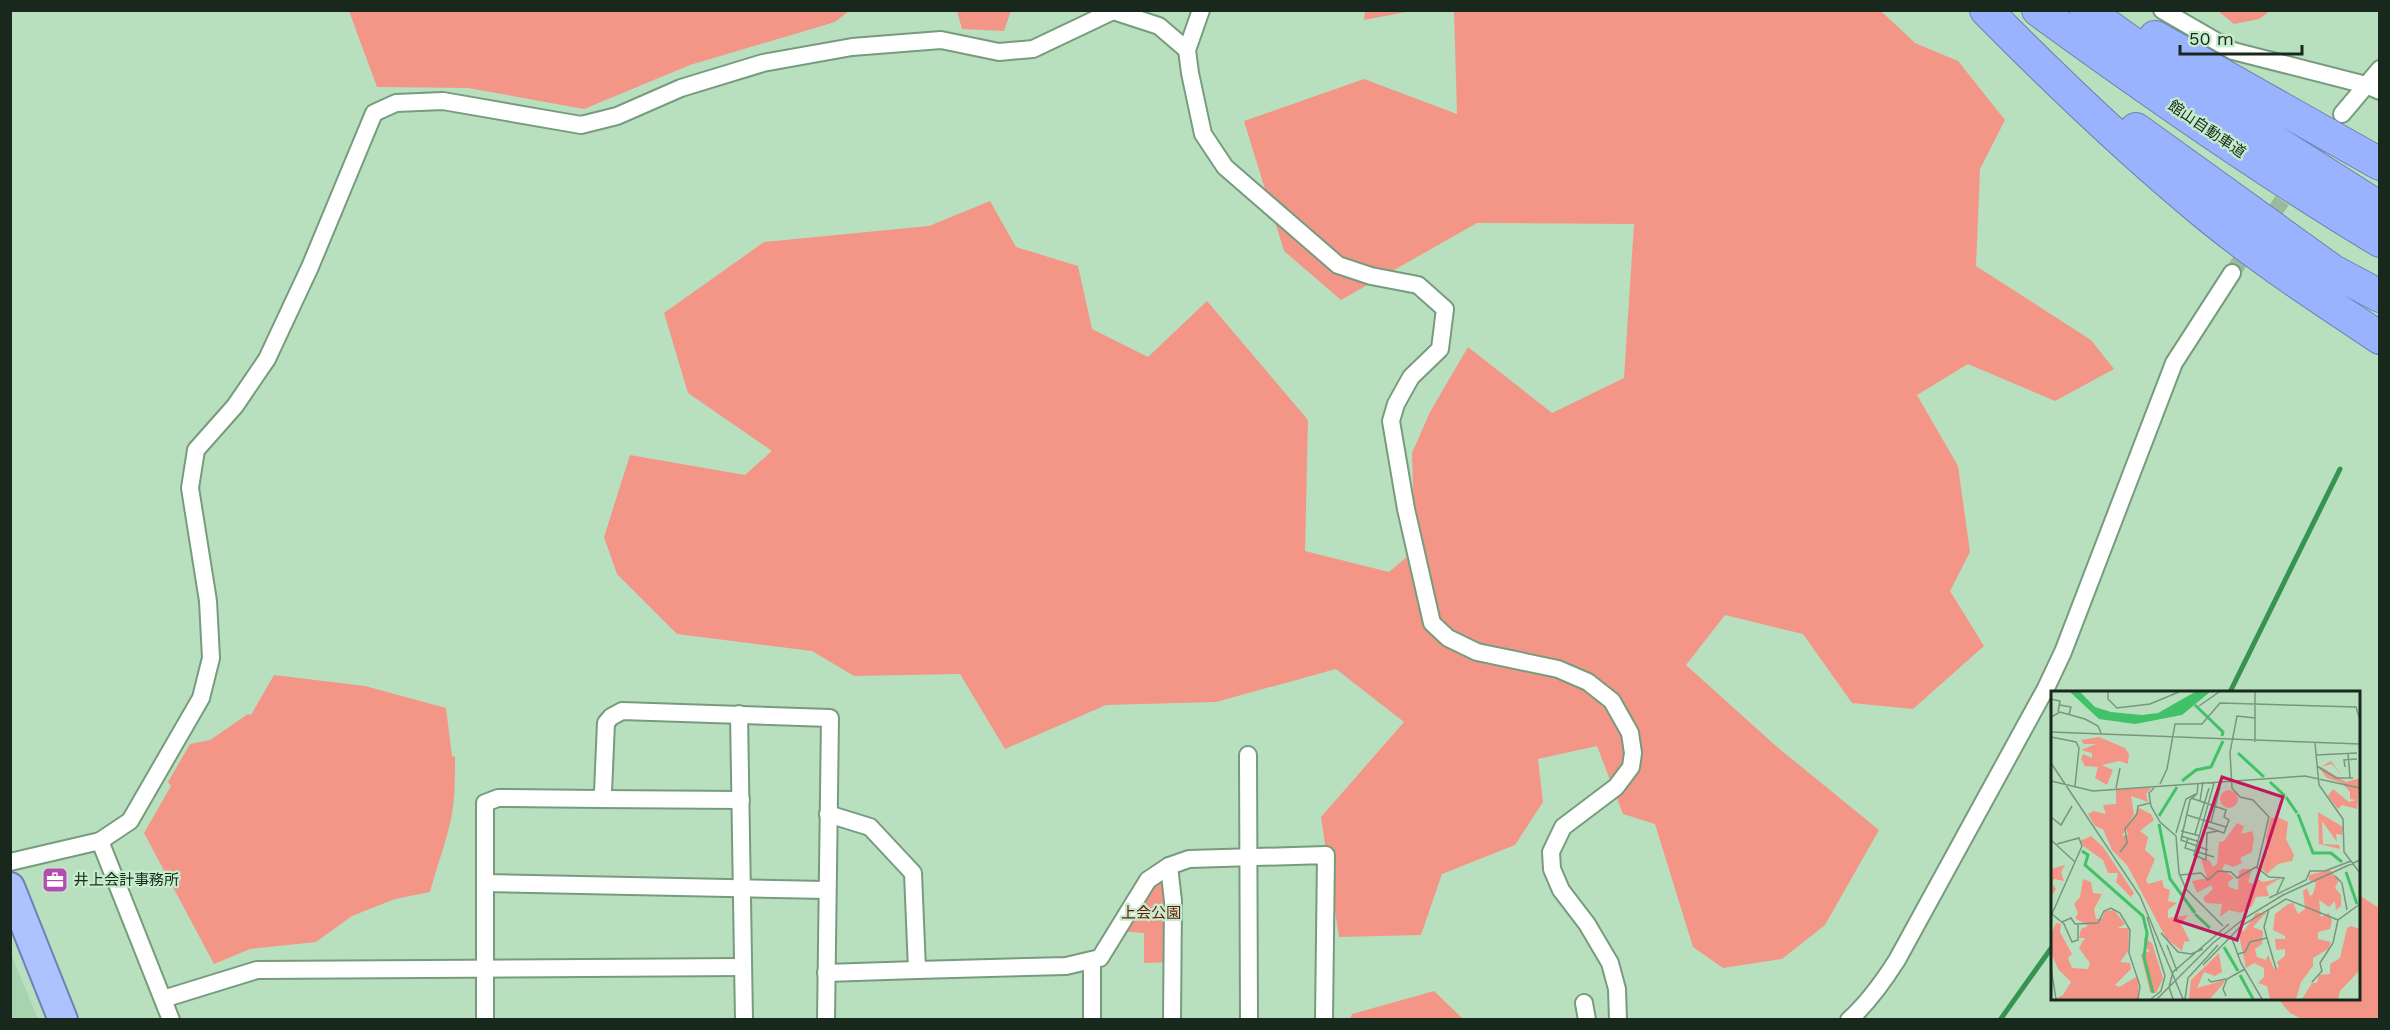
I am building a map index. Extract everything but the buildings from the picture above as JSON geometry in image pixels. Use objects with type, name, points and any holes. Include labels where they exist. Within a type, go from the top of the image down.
[{"type":"highway","points":[[1986,10],[2106,127],[2208,216],[2300,284],[2379,338]]},
{"type":"highway","points":[[1991,10],[2119,117],[2333,271],[2379,296]]},
{"type":"highway","name":"館山自動車道","points":[[2038,10],[2208,131],[2318,204],[2379,241]]},
{"type":"highway","name":"館山自動車道","points":[[2086,10],[2224,109],[2379,208]]},
{"type":"highway","points":[[2110,10],[2173,49],[2379,164]]},
{"type":"highway","points":[[10,887],[63,1020]]},
{"type":"street","points":[[1201,10],[1187,50],[1203,134],[1225,167],[1338,265],[1371,276],[1418,285],[1445,309],[1440,349],[1411,377],[1396,405],[1391,421],[1406,508],[1432,623],[1448,638],[1477,652],[1558,669],[1588,682],[1612,701],[1630,733],[1633,753],[1631,767],[1616,787],[1563,826],[1551,852],[1552,869],[1561,890],[1587,924],[1610,963],[1617,989],[1618,1020]]},
{"type":"street","points":[[2162,10],[2233,51],[2373,88]]},
{"type":"street","points":[[10,862],[100,841],[130,821],[201,698],[211,658],[208,601],[190,488],[196,450],[235,406],[267,359],[310,267],[374,113],[396,103],[443,101],[581,125],[617,116],[681,88],[763,63],[852,47],[941,40],[999,52],[1033,49],[1113,11],[1159,26],[1187,50]]},
{"type":"street","points":[[2342,114],[2373,88],[2379,69]]},
{"type":"street","points":[[1849,1020],[1883,982],[1897,960],[2046,688],[2063,652],[2174,363],[2232,273]]},
{"type":"street","points":[[599,799],[603,792],[606,723],[622,711],[830,718],[826,1020]]},
{"type":"street","points":[[739,714],[744,1020]]},
{"type":"street","points":[[1248,755],[1249,1020]]},
{"type":"street","points":[[485,1020],[485,803],[498,798],[741,800]]},
{"type":"street","points":[[828,814],[870,826],[913,873],[917,970]]},
{"type":"street","points":[[100,841],[171,1020]]},
{"type":"street","points":[[826,973],[1066,966],[1092,961],[1100,958],[1148,880],[1169,866],[1189,859],[1326,855],[1324,1020]]},
{"type":"street","points":[[1169,866],[1173,901],[1172,1020]]},
{"type":"street","points":[[485,883],[826,890]]},
{"type":"street","points":[[1092,961],[1092,1020]]},
{"type":"street","points":[[163,999],[257,970],[743,967]]},
{"type":"street","points":[[1584,1002],[1587,1020]]},
{"type":"shaded area","points":[[11,954],[38,1019],[11,1019]]},
{"type":"green space","points":[[349,10],[849,11],[835,22],[690,65],[584,109],[468,88],[377,87]]},
{"type":"green space","points":[[957,10],[1011,11],[1004,31],[962,29]]},
{"type":"green space","points":[[1365,10],[1411,11],[1364,20]]},
{"type":"green space","points":[[1454,11],[1881,11],[1915,43],[1958,61],[2005,120],[1980,169],[1976,266],[2091,340],[2114,369],[2055,401],[1968,364],[1917,395],[1958,466],[1970,552],[1950,591],[1984,646],[1913,709],[1852,703],[1803,634],[1725,615],[1686,665],[1776,746],[1879,830],[1825,925],[1782,959],[1723,968],[1693,947],[1655,824],[1623,814],[1597,746],[1538,759],[1543,802],[1515,845],[1442,874],[1421,935],[1339,937],[1321,817],[1404,722],[1336,669],[1216,702],[1106,705],[1005,749],[960,674],[854,676],[812,651],[677,634],[617,574],[604,537],[630,455],[745,475],[772,451],[688,393],[664,313],[764,242],[929,226],[990,201],[1016,247],[1078,266],[1092,329],[1148,357],[1207,301],[1308,420],[1305,551],[1389,572],[1415,550],[1412,453],[1430,412],[1468,347],[1552,413],[1624,378],[1634,224],[1477,223],[1341,300],[1284,251],[1244,121],[1364,79],[1457,114]]},
{"type":"green space","points":[[2218,11],[2270,11],[2259,19],[2234,24]]},
{"type":"green space","points":[[274,675],[365,686],[446,708],[452,756],[455,757],[452,814],[430,892],[395,899],[352,916],[316,942],[250,949],[214,964],[144,833],[171,786],[168,782],[190,744],[210,740],[248,714],[251,715]]},
{"type":"green space","name":"上会公園","points":[[1169,866],[1172,962],[1144,963],[1144,933],[1116,931]]},
{"type":"green space","points":[[2360,896],[2379,908],[2379,1019],[2302,1019],[2290,1013],[2279,1000],[2360,1000]]},
{"type":"green space","points":[[1434,991],[1463,1019],[1350,1019],[1352,1014]]},
{"type":"waterway","points":[[2230,691],[2340,469]]},
{"type":"waterway","points":[[2000,1020],[2051,948]]},
{"type":"tunnel","points":[[2232,273],[2331,130]]},
{"type":"place","name":"井上会計事務所","points":[[55,880]]}]
